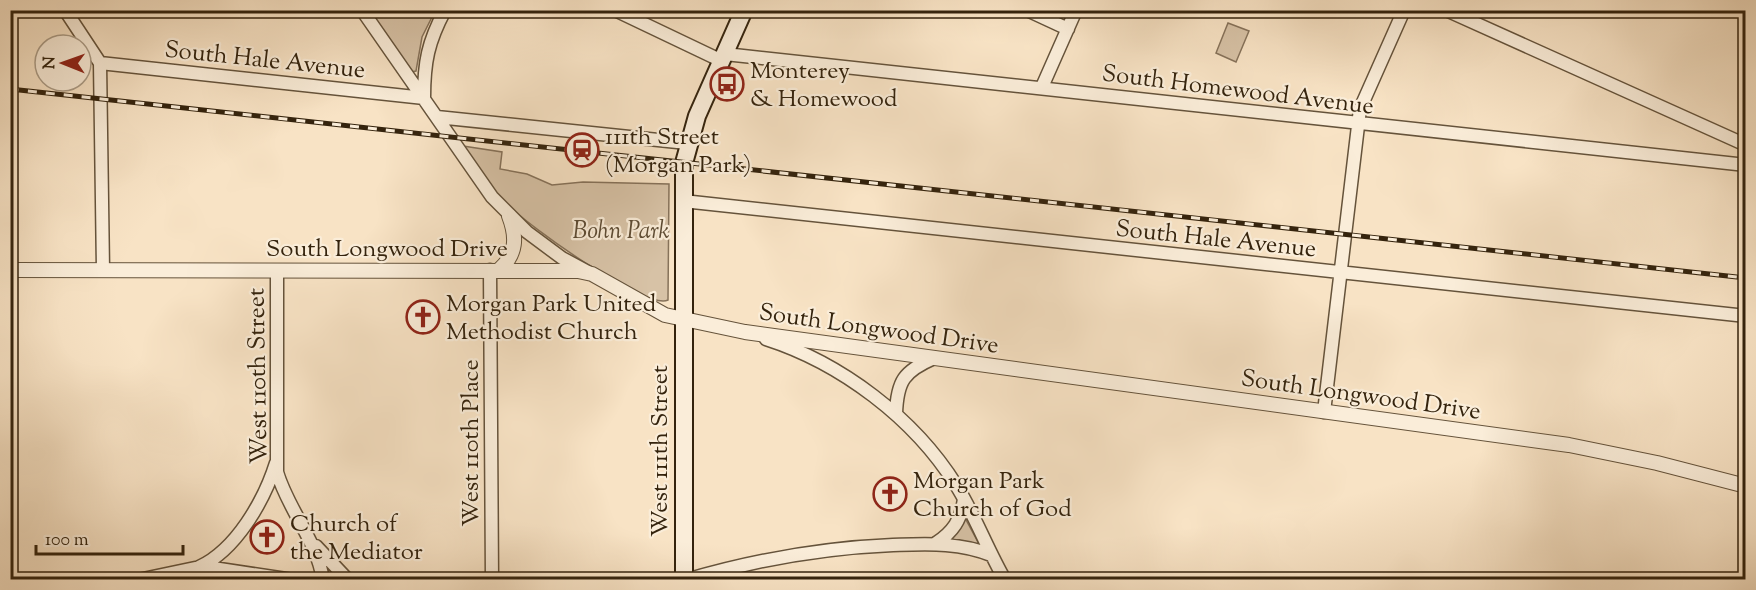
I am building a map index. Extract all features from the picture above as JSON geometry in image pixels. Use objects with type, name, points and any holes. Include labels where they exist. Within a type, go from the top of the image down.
[{"type":"main road","name":"West 111th Street","points":[[685,579],[683,201],[687,143],[744,10]]},
{"type":"street","points":[[65,10],[100,63],[103,270]]},
{"type":"street","points":[[362,10],[473,171],[508,216],[515,232],[515,244],[512,255],[494,270]]},
{"type":"street","points":[[424,98],[426,55],[430,39],[445,10]]},
{"type":"street","name":"South Homewood Avenue","points":[[615,10],[723,57],[1042,87],[1357,124],[1746,165]]},
{"type":"street","points":[[1027,10],[1068,29]]},
{"type":"street","points":[[1042,87],[1076,10]]},
{"type":"street","points":[[1324,412],[1357,124],[1360,109],[1404,10]]},
{"type":"street","points":[[1446,10],[1746,145]]},
{"type":"street","name":"South Hale Avenue","points":[[100,63],[424,98]]},
{"type":"street","points":[[437,117],[687,143]]},
{"type":"street","name":"South Hale Avenue","points":[[683,201],[1746,316]]},
{"type":"street","points":[[508,216],[562,258],[592,274]]},
{"type":"street","name":"South Longwood Drive","points":[[10,270],[562,270],[592,274],[665,315],[683,321],[745,333],[1569,445],[1699,473],[1746,486]]},
{"type":"street","name":"West 110th Place","points":[[492,579],[494,270]]},
{"type":"street","name":"West 110th Street","points":[[277,271],[276,460],[281,484],[309,539],[323,579]]},
{"type":"street","points":[[745,333],[798,351],[831,368],[864,388],[896,414],[936,458],[964,499],[1004,579]]},
{"type":"street","points":[[896,414],[896,396],[906,375],[916,366],[934,358]]},
{"type":"street","points":[[195,568],[217,556],[238,534],[262,494],[276,460]]},
{"type":"street","points":[[936,543],[955,527],[964,499]]},
{"type":"street","points":[[309,539],[348,579]]},
{"type":"street","points":[[685,579],[735,565],[800,553],[858,547],[936,543],[959,546],[991,555]]},
{"type":"street","points":[[138,579],[195,568],[228,569],[293,579]]},
{"type":"green space","points":[[368,11],[435,11],[422,37],[416,71],[411,72]]},
{"type":"green space","points":[[1228,23],[1249,31],[1236,62],[1216,53]]},
{"type":"green space","name":"Bohn Park","points":[[463,146],[502,152],[500,169],[527,174],[552,185],[583,182],[669,184],[668,300],[656,300],[637,293],[587,264],[538,230],[501,198]]},
{"type":"green space","points":[[965,518],[979,544],[952,539]]},
{"type":"railway","points":[[10,89],[1746,278]]},
{"type":"place","name":"Monterey & Homewood","points":[[727,84]]},
{"type":"place","name":"111th Street (Morgan Park)","points":[[582,150]]},
{"type":"place","name":"Morgan Park United Methodist Church","points":[[423,317]]},
{"type":"place","name":"Morgan Park Church of God","points":[[890,494]]},
{"type":"place","name":"Church of the Mediator","points":[[267,537]]}]
